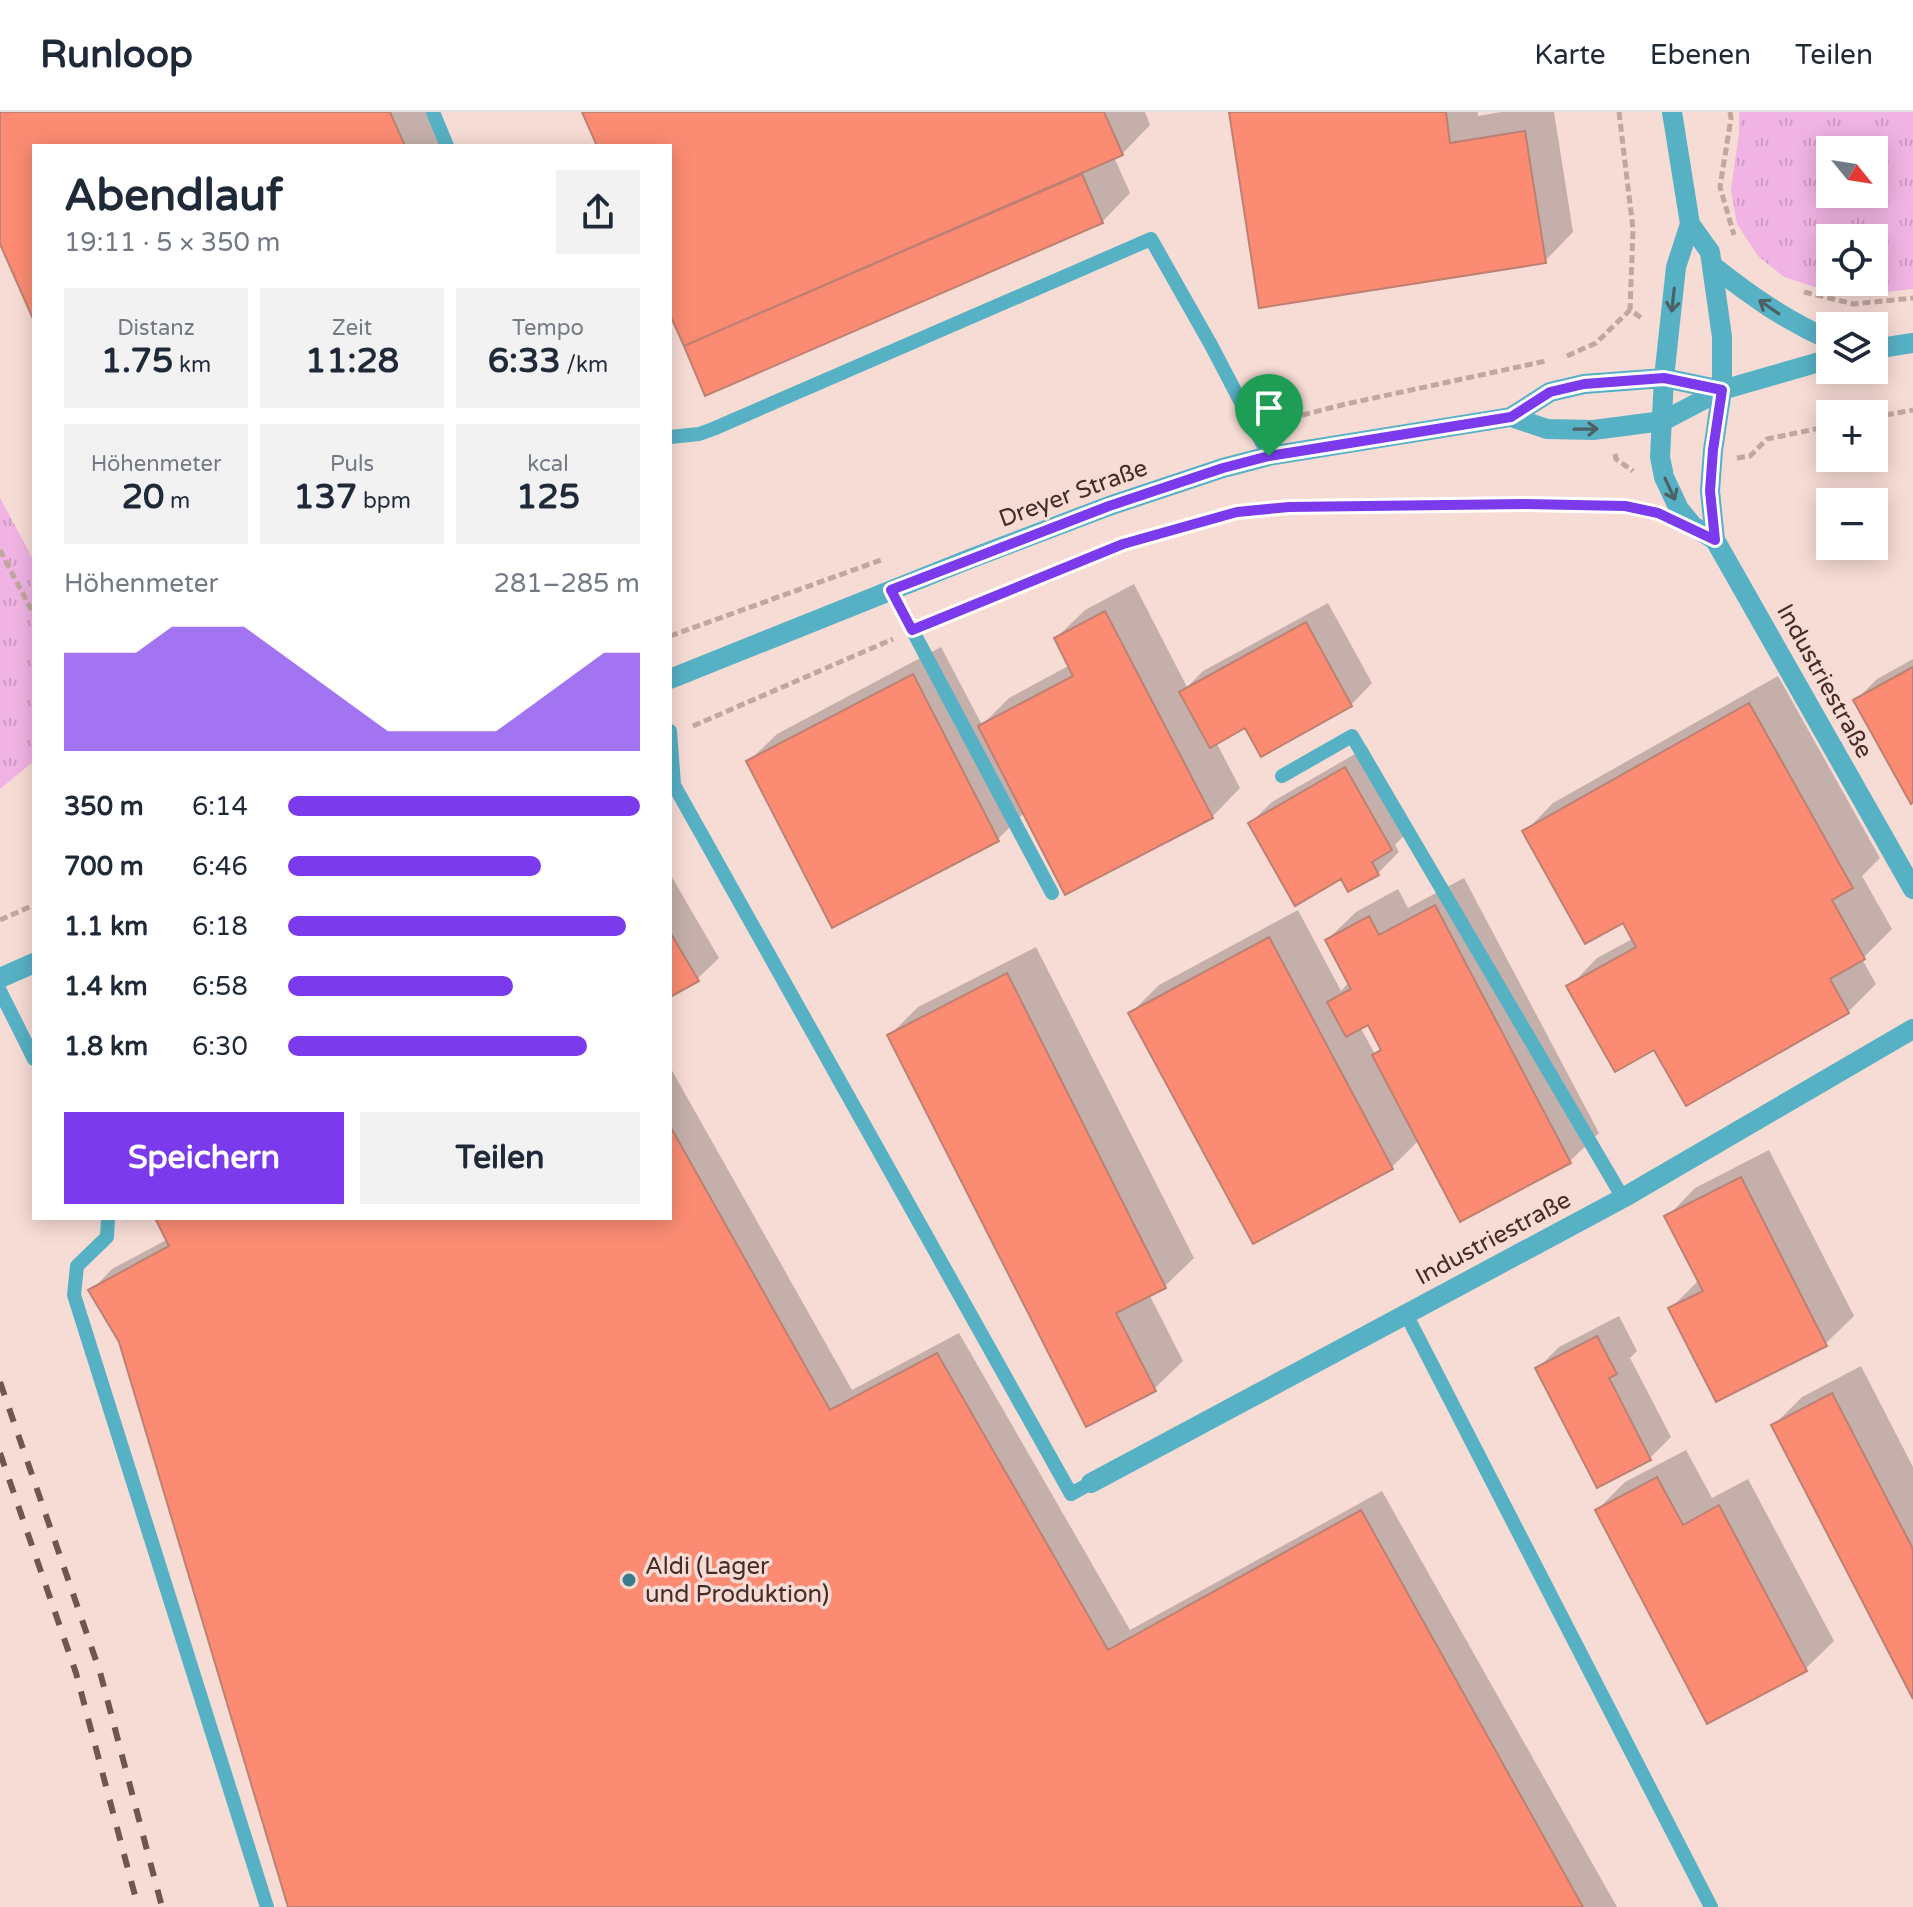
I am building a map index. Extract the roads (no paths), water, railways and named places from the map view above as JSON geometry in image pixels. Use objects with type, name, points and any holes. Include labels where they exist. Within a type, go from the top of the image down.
[{"type":"street","points":[[1672,112],[1690,224],[1710,252],[1713,266],[1779,314],[1816,334]]},
{"type":"street","points":[[1663,421],[1664,378],[1676,267],[1690,224]]},
{"type":"street","name":"Industriestraße","points":[[1713,266],[1722,337],[1722,390],[1710,491],[1715,540],[1913,889]]},
{"type":"street","points":[[1888,347],[1913,343]]},
{"type":"street","name":"Dreyer Straße","points":[[1511,417],[1547,429],[1593,430],[1663,421],[1722,390],[1816,363]]},
{"type":"street","name":"Dreyer Straße","points":[[672,678],[1109,506],[1223,468],[1269,456],[1511,417],[1550,392],[1584,384],[1664,378],[1722,390]]},
{"type":"street","name":"Industriestraße","points":[[1663,421],[1660,457],[1664,477],[1679,509],[1693,526],[1715,540]]},
{"type":"street","points":[[0,978],[32,964]]},
{"type":"street","name":"Industriestraße","points":[[1091,1483],[1623,1198],[1913,1029]]},
{"type":"lane","points":[[433,112],[446,144]]},
{"type":"lane","points":[[672,437],[713,429],[1151,239],[1269,456]]},
{"type":"lane","points":[[891,590],[1052,893]]},
{"type":"lane","points":[[1282,776],[1352,736],[1623,1198]]},
{"type":"lane","points":[[672,786],[1071,1494],[1091,1483]]},
{"type":"lane","points":[[0,991],[32,1055]]},
{"type":"lane","points":[[108,1220],[107,1237],[77,1266],[74,1295],[267,1907]]},
{"type":"lane","points":[[1406,1314],[1711,1907]]},
{"type":"railway","points":[[0,1382],[100,1672],[162,1907]]},
{"type":"railway","points":[[0,1453],[76,1673],[138,1907]]},
{"type":"place","name":"Aldi (Lager und Produktion)","points":[[629,1580]]}]
